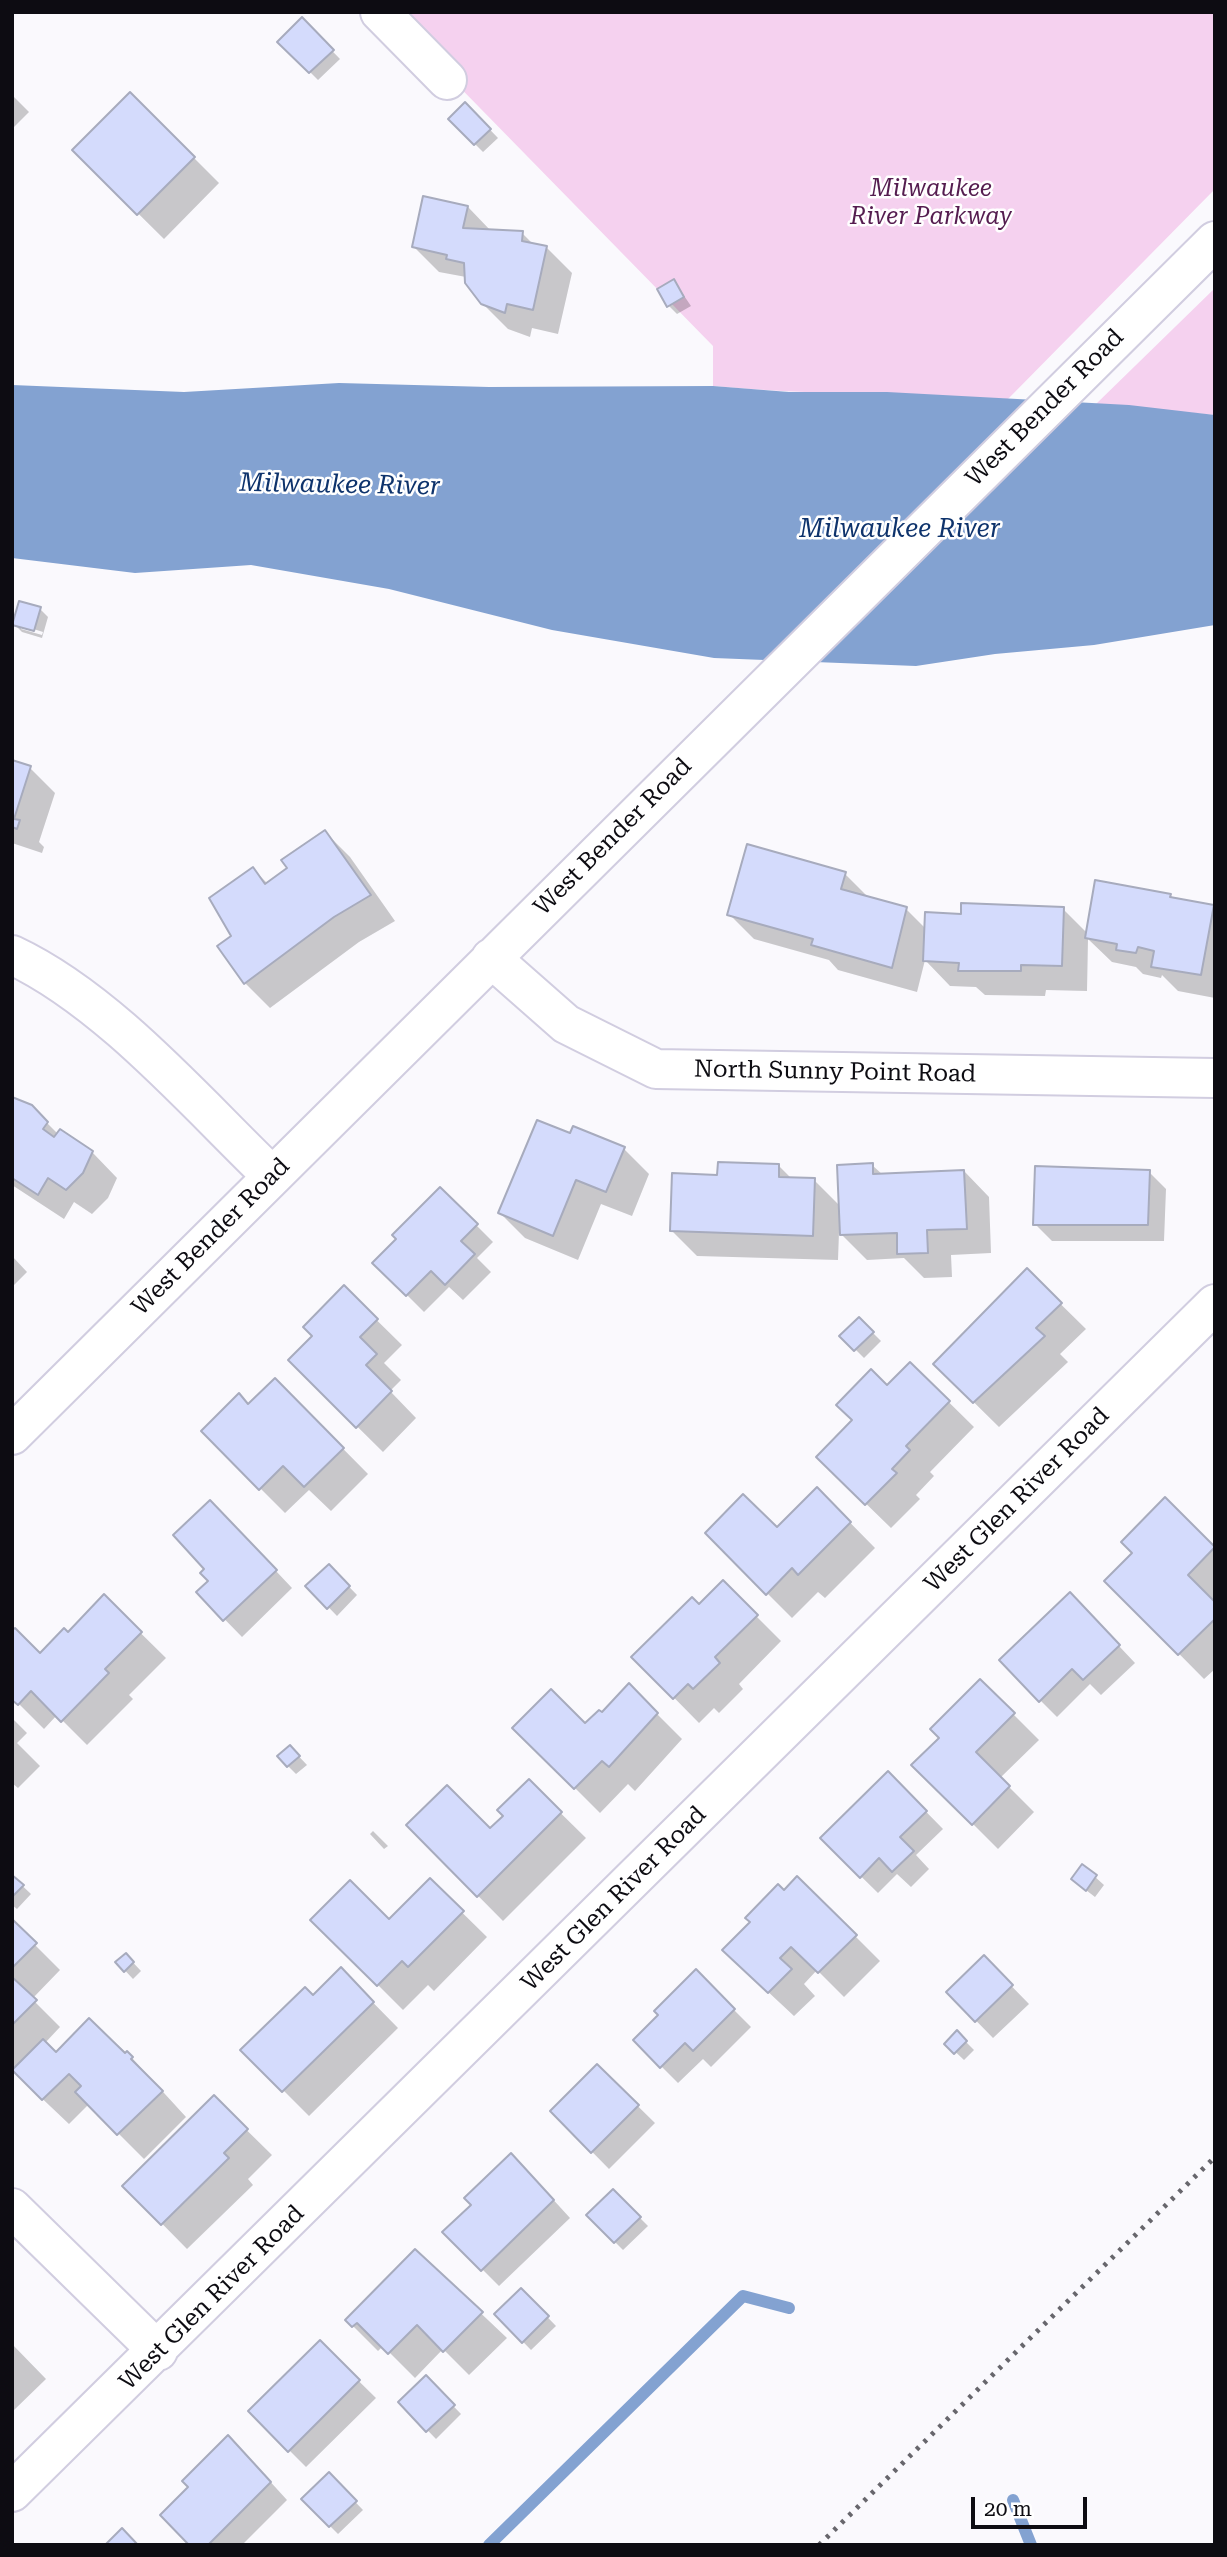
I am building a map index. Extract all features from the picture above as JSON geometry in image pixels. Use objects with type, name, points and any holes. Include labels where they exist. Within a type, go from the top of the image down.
[{"type":"street","points":[[380,12],[447,80]]},
{"type":"street","name":"West Bender Road","points":[[12,1435],[1215,241]]},
{"type":"street","points":[[12,955],[73,993],[134,1042],[272,1176]]},
{"type":"street","name":"North Sunny Point Road","points":[[491,958],[566,1024],[656,1069],[1215,1078]]},
{"type":"street","name":"West Glen River Road","points":[[12,2492],[158,2351],[1215,1304]]},
{"type":"street","points":[[12,2207],[158,2351]]},
{"type":"green space","name":"Milwaukee River Parkway","points":[[386,12],[1215,12],[1215,189],[1008,399],[713,386],[713,346]]},
{"type":"green space","points":[[1215,288],[1215,415],[1096,404]]},
{"type":"water","name":"Milwaukee River","points":[[339,383],[489,387],[713,386],[789,392],[887,392],[1129,405],[1215,415],[1215,625],[1094,645],[995,654],[916,666],[714,658],[552,630],[389,589],[251,565],[135,573],[12,558],[12,385],[184,392]]},
{"type":"building","points":[[302,17],[334,50],[309,73],[277,42]]},
{"type":"building","points":[[130,92],[195,157],[137,215],[72,150]]},
{"type":"building","points":[[465,102],[491,129],[474,145],[448,119]]},
{"type":"building","points":[[423,196],[468,206],[463,228],[523,231],[522,241],[547,246],[533,310],[507,304],[505,313],[481,304],[465,283],[464,263],[446,259],[447,255],[412,247]]},
{"type":"building","points":[[674,279],[684,297],[667,307],[657,289]]},
{"type":"building","points":[[19,601],[41,607],[34,631],[12,625]]},
{"type":"building","points":[[12,760],[31,766],[14,819],[20,820],[17,829],[12,827]]},
{"type":"building","points":[[325,830],[371,895],[334,917],[244,984],[217,946],[231,936],[209,898],[253,867],[265,884],[287,868],[281,860]]},
{"type":"building","points":[[747,844],[846,872],[841,889],[907,907],[892,968],[811,945],[813,939],[727,915]]},
{"type":"building","points":[[1095,880],[1214,905],[1201,975],[1151,967],[1154,951],[1138,947],[1136,953],[1116,950],[1117,944],[1085,938]]},
{"type":"building","points":[[961,903],[1064,907],[1062,966],[1021,965],[1021,971],[958,971],[959,963],[923,961],[925,912],[961,914]]},
{"type":"building","points":[[12,1097],[32,1105],[48,1122],[43,1129],[54,1137],[60,1129],[93,1151],[83,1173],[66,1190],[48,1178],[38,1195],[12,1178]]},
{"type":"building","points":[[537,1120],[570,1133],[573,1126],[625,1147],[606,1192],[576,1180],[553,1236],[498,1213]]},
{"type":"building","points":[[718,1162],[779,1164],[779,1177],[815,1178],[813,1236],[670,1231],[672,1173],[717,1175]]},
{"type":"building","points":[[873,1163],[873,1174],[964,1170],[967,1229],[927,1230],[928,1253],[897,1254],[897,1233],[840,1235],[837,1165]]},
{"type":"building","points":[[1035,1166],[1150,1170],[1148,1225],[1033,1225]]},
{"type":"building","points":[[440,1187],[478,1224],[461,1241],[475,1254],[445,1285],[431,1271],[406,1296],[372,1263],[396,1239],[392,1235]]},
{"type":"building","points":[[1027,1268],[1062,1303],[1036,1328],[1045,1336],[973,1403],[933,1364]]},
{"type":"building","points":[[344,1285],[378,1319],[360,1337],[377,1354],[366,1365],[392,1391],[356,1428],[288,1360],[312,1336],[303,1327]]},
{"type":"building","points":[[859,1317],[874,1332],[854,1351],[839,1336]]},
{"type":"building","points":[[910,1362],[950,1401],[906,1446],[910,1450],[892,1469],[897,1473],[865,1505],[816,1457],[852,1420],[836,1405],[871,1369],[887,1385]]},
{"type":"building","points":[[275,1378],[344,1448],[304,1487],[283,1466],[259,1490],[201,1431],[239,1393],[248,1404]]},
{"type":"building","points":[[817,1487],[851,1522],[798,1575],[792,1568],[766,1595],[705,1533],[743,1494],[777,1527]]},
{"type":"building","points":[[1165,1497],[1215,1547],[1188,1575],[1215,1602],[1215,1619],[1178,1655],[1104,1581],[1132,1553],[1121,1542]]},
{"type":"building","points":[[210,1500],[277,1570],[223,1621],[196,1592],[208,1581],[200,1573],[204,1569],[173,1535]]},
{"type":"building","points":[[329,1564],[350,1586],[327,1609],[305,1586]]},
{"type":"building","points":[[723,1580],[758,1615],[715,1657],[720,1663],[693,1689],[688,1684],[673,1699],[631,1657],[692,1597],[699,1604]]},
{"type":"building","points":[[1070,1592],[1120,1645],[1083,1680],[1072,1669],[1039,1702],[999,1660]]},
{"type":"building","points":[[104,1594],[142,1632],[105,1669],[109,1673],[61,1722],[31,1691],[18,1705],[12,1700],[12,1630],[15,1628],[40,1653],[64,1628],[68,1632]]},
{"type":"building","points":[[980,1679],[1015,1713],[976,1752],[1010,1786],[972,1825],[911,1765],[939,1738],[930,1729]]},
{"type":"building","points":[[629,1683],[658,1713],[609,1767],[602,1761],[574,1789],[512,1728],[551,1689],[585,1723],[599,1710],[602,1712]]},
{"type":"building","points":[[290,1745],[300,1756],[287,1767],[277,1756]]},
{"type":"building","points":[[888,1771],[927,1811],[900,1837],[914,1851],[892,1872],[879,1858],[860,1878],[820,1838]]},
{"type":"building","points":[[529,1779],[562,1812],[477,1897],[406,1825],[447,1785],[490,1828],[503,1816],[497,1810]]},
{"type":"building","points":[[1082,1864],[1097,1875],[1086,1891],[1071,1879]]},
{"type":"building","points":[[12,1875],[24,1885],[12,1897]]},
{"type":"building","points":[[797,1876],[857,1935],[818,1973],[791,1947],[780,1958],[792,1969],[768,1993],[722,1950],[750,1922],[745,1918],[778,1884],[784,1890]]},
{"type":"building","points":[[430,1878],[464,1911],[408,1967],[402,1961],[377,1986],[310,1920],[350,1880],[389,1919]]},
{"type":"building","points":[[12,1919],[37,1943],[12,1968]]},
{"type":"building","points":[[126,1953],[134,1962],[124,1972],[115,1962]]},
{"type":"building","points":[[984,1955],[1013,1985],[975,2022],[946,1992]]},
{"type":"building","points":[[341,1967],[374,2002],[282,2092],[240,2050],[305,1987],[313,1995]]},
{"type":"building","points":[[696,1969],[735,2009],[693,2051],[685,2043],[660,2068],[633,2040],[658,2015],[654,2011]]},
{"type":"building","points":[[12,1977],[37,2000],[12,2025]]},
{"type":"building","points":[[89,2018],[125,2053],[127,2051],[133,2057],[131,2059],[163,2091],[117,2135],[75,2092],[81,2086],[69,2074],[42,2100],[12,2070],[43,2039],[56,2052]]},
{"type":"building","points":[[957,2030],[967,2041],[954,2054],[944,2044]]},
{"type":"building","points":[[597,2064],[639,2105],[591,2153],[550,2111]]},
{"type":"building","points":[[214,2095],[248,2129],[224,2153],[229,2158],[161,2225],[122,2186]]},
{"type":"building","points":[[511,2153],[554,2200],[481,2271],[442,2232],[471,2205],[464,2198]]},
{"type":"building","points":[[613,2189],[641,2217],[614,2243],[586,2215]]},
{"type":"building","points":[[415,2249],[483,2312],[443,2352],[417,2325],[388,2354],[357,2323],[352,2327],[345,2320]]},
{"type":"building","points":[[521,2288],[549,2316],[522,2343],[494,2314]]},
{"type":"building","points":[[320,2340],[360,2380],[288,2452],[248,2411]]},
{"type":"building","points":[[426,2375],[455,2405],[426,2432],[398,2402]]},
{"type":"building","points":[[228,2435],[271,2482],[208,2545],[189,2545],[160,2515],[188,2487],[182,2481]]},
{"type":"building","points":[[329,2472],[357,2501],[329,2527],[301,2499]]},
{"type":"building","points":[[122,2528],[138,2545],[105,2545]]},
{"type":"waterway","points":[[489,2545],[743,2296],[789,2308]]},
{"type":"waterway","points":[[1013,2500],[1031,2545]]},
{"type":"railway","points":[[819,2545],[1215,2157]]}]
